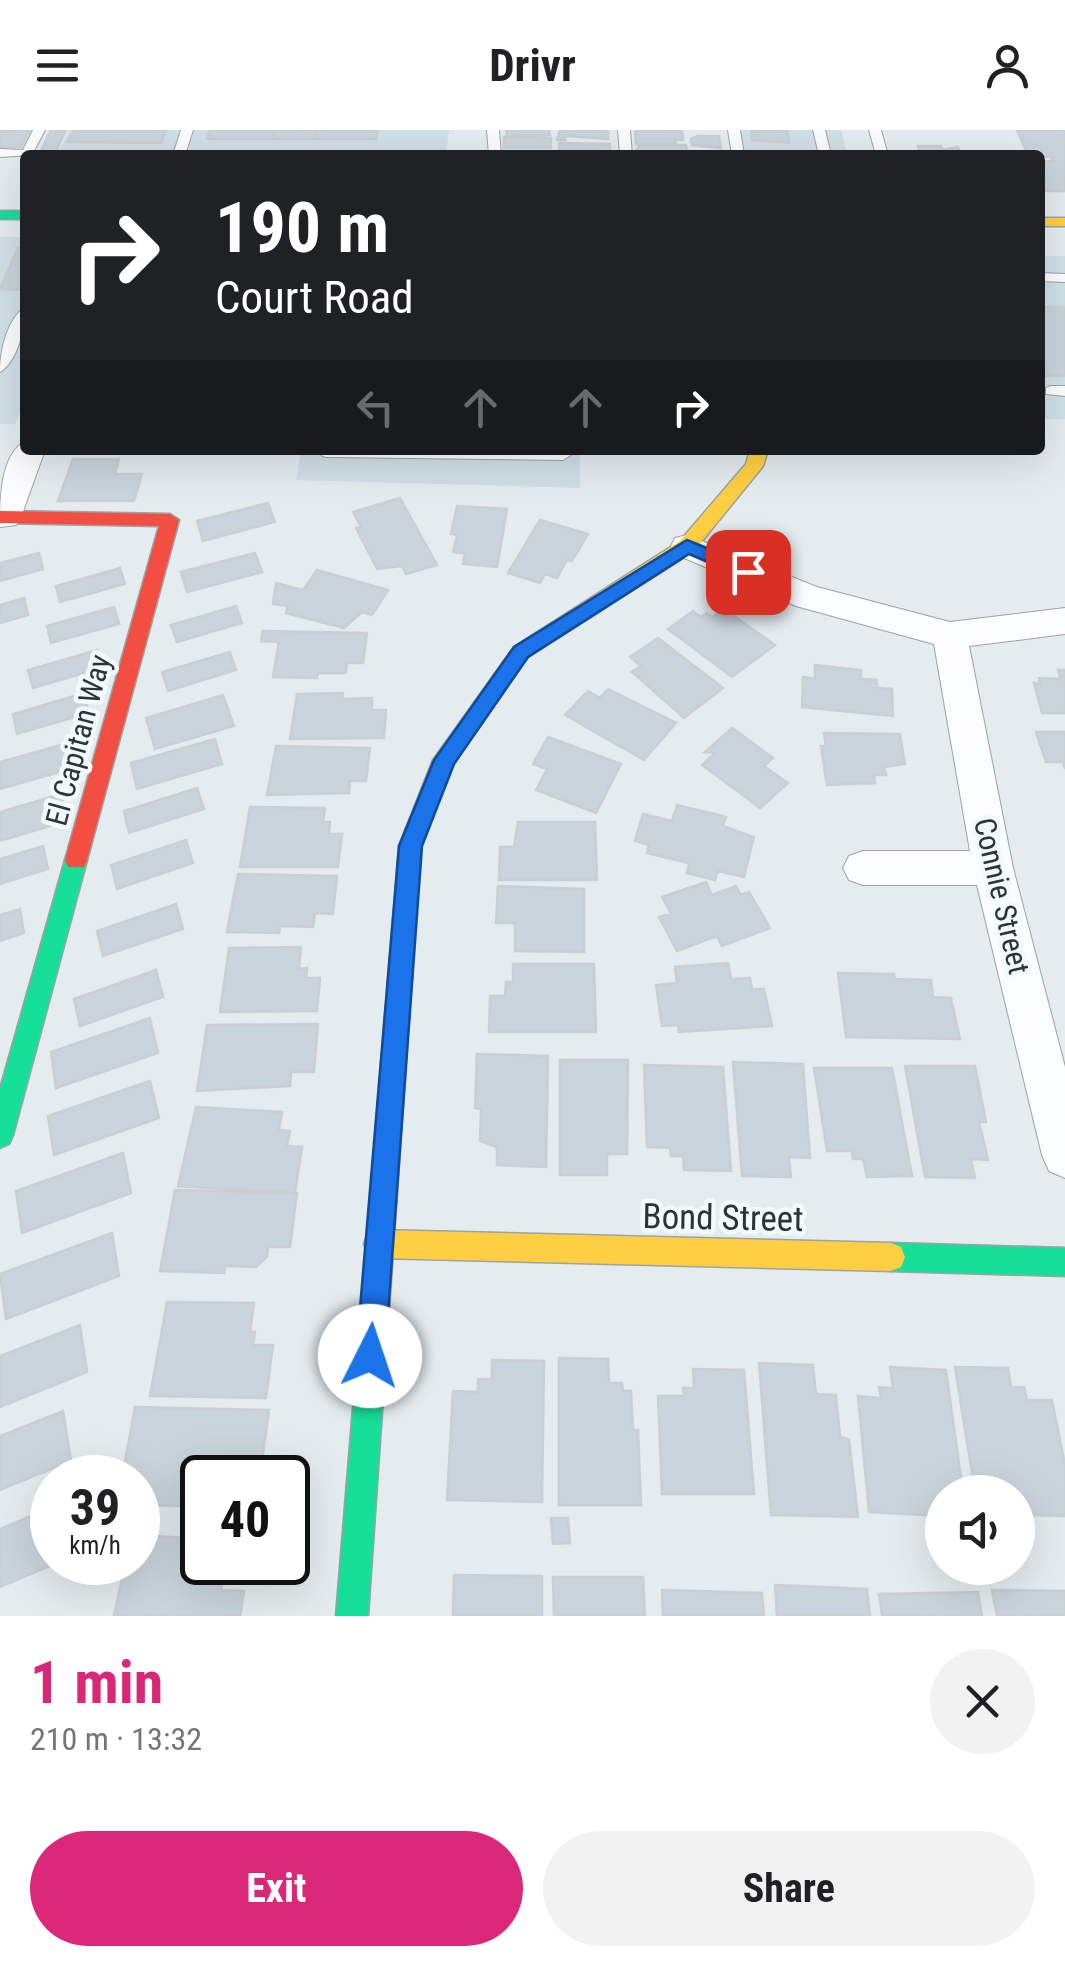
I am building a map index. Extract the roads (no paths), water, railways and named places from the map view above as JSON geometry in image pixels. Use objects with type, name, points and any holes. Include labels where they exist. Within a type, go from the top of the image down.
[{"type":"street","points":[[2,517],[28,455]]},
{"type":"street","points":[[352,1616],[410,846],[444,760],[521,652],[687,546],[754,466],[757,455]]},
{"type":"street","name":"El Capitan Way","points":[[0,1136],[170,520],[2,517]]},
{"type":"street","points":[[687,546],[808,597],[950,635],[1065,620]]},
{"type":"street","name":"Connie Street","points":[[950,635],[994,868],[1065,1155]]},
{"type":"street","points":[[862,868],[994,868]]},
{"type":"street","name":"Bond Street","points":[[378,1244],[1065,1262]]},
{"type":"lane","points":[[2,360],[20,322]]}]
